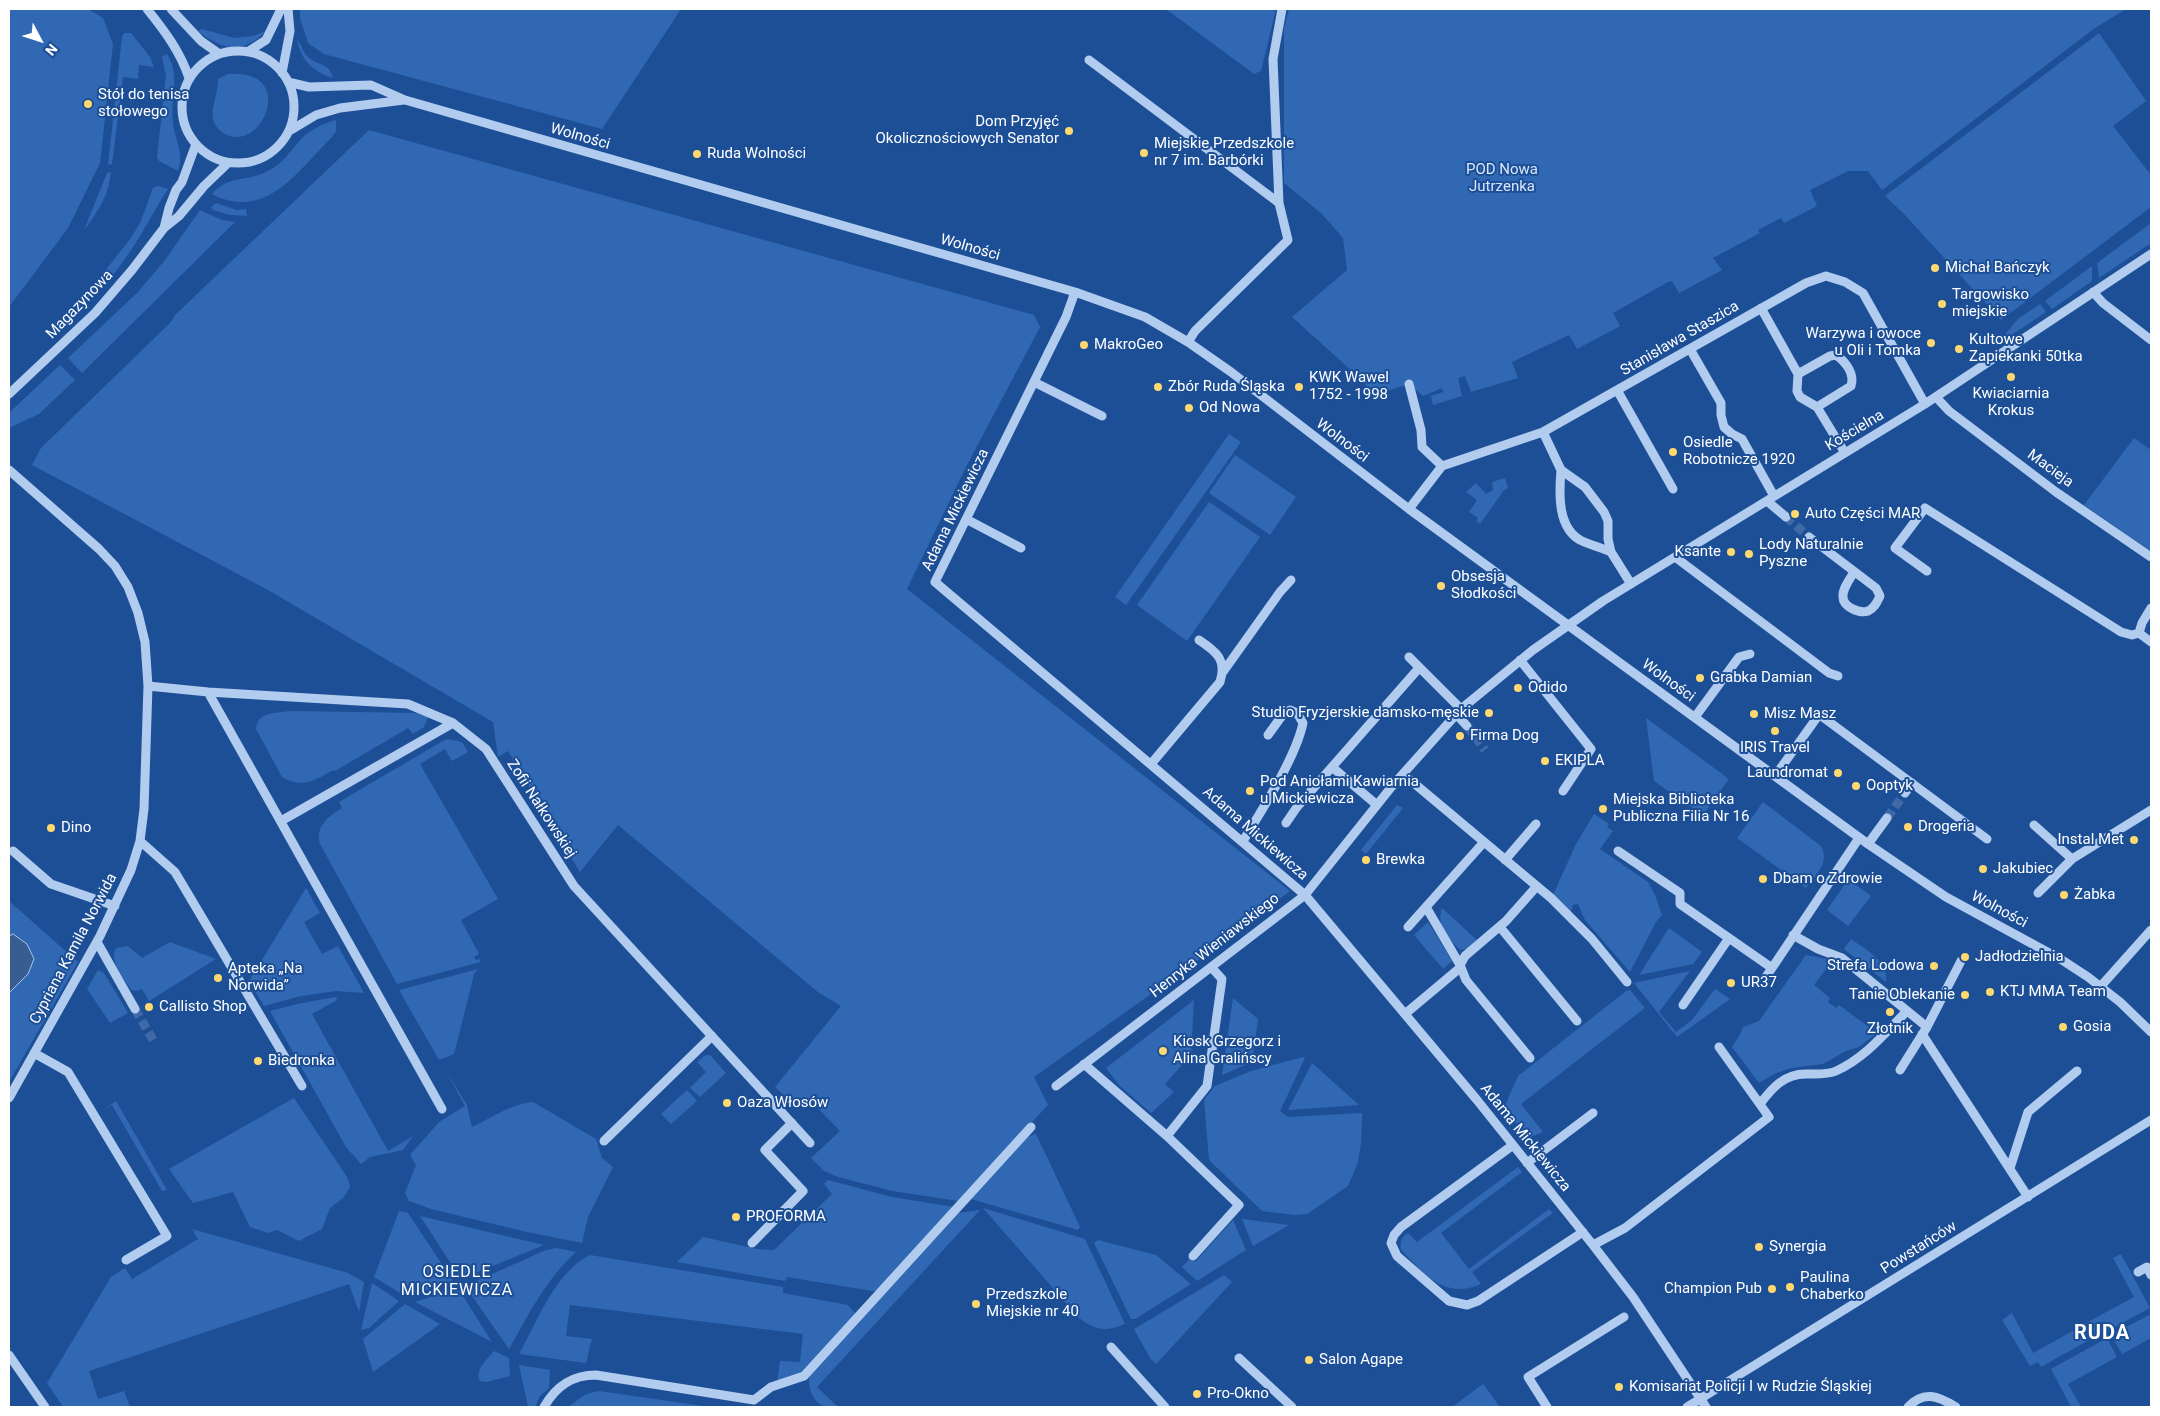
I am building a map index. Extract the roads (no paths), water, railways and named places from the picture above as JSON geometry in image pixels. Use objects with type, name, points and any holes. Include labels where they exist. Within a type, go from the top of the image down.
[{"type":"street","points":[[147,9],[167,33],[184,63],[189,78],[182,110],[186,128],[196,144],[210,156],[228,162],[247,163],[265,157],[280,145],[291,130],[316,114],[340,108],[405,100]]},
{"type":"street","points":[[171,9],[201,42],[218,53]]},
{"type":"street","points":[[249,51],[266,40],[282,9]]},
{"type":"street","points":[[282,73],[290,31],[288,9]]},
{"type":"street","points":[[1188,342],[1195,331],[1288,240],[1279,203],[1273,59],[1282,9]]},
{"type":"street","points":[[189,78],[205,61],[218,53],[239,49],[266,58],[282,73],[288,82],[296,111],[291,130]]},
{"type":"street","points":[[1089,60],[1279,203]]},
{"type":"street","name":"Wolności","points":[[288,82],[309,87],[371,85],[405,100],[1075,292],[1145,317],[1188,342],[1231,372],[1408,509],[1859,838],[1946,897],[2062,960],[2101,986],[2151,1032]]},
{"type":"street","points":[[164,228],[169,208],[176,190],[182,182],[196,144]]},
{"type":"street","points":[[164,228],[179,216],[204,186],[228,162]]},
{"type":"street","name":"Magazynowa","points":[[9,394],[95,312],[132,270],[164,228]]},
{"type":"street","name":"Kościelna","points":[[1568,624],[1925,404],[2151,254]]},
{"type":"street","name":"Stanisława Staszica","points":[[1442,466],[1543,432],[1806,283],[1826,276],[1863,293],[1925,404]]},
{"type":"street","name":"Adama Mickiewicza","points":[[1075,292],[1066,317],[935,582],[1305,895],[1583,1232],[1633,1297],[1706,1407]]},
{"type":"street","points":[[2093,292],[2102,303],[2151,340]]},
{"type":"street","points":[[1761,308],[1798,374],[1797,391],[1800,397],[1817,407],[1844,453]]},
{"type":"street","points":[[1690,349],[1721,403],[1724,427],[1742,439],[1770,499],[1786,517]]},
{"type":"street","points":[[1798,374],[1830,356],[1836,355],[1843,360],[1850,370],[1853,380],[1851,386],[1817,407]]},
{"type":"street","points":[[1034,382],[1102,416]]},
{"type":"street","points":[[1408,509],[1442,466],[1422,447],[1421,430],[1409,384]]},
{"type":"street","points":[[1617,390],[1673,489]]},
{"type":"street","name":"Macieja","points":[[1936,397],[1949,412],[2048,486],[2151,558]]},
{"type":"street","points":[[1543,432],[1561,470],[1585,488],[1604,512],[1608,521],[1608,539],[1611,552],[1631,584]]},
{"type":"street","name":"Cypriana Kamila Norwida","points":[[9,470],[99,549],[115,566],[128,587],[138,613],[145,642],[148,686],[147,752],[140,841],[131,870],[96,942],[9,1098]]},
{"type":"street","points":[[1561,470],[1558,495],[1565,523],[1571,533],[1580,540],[1611,552]]},
{"type":"street","points":[[1927,571],[1895,548],[1925,508],[2121,632],[2132,635],[2139,633]]},
{"type":"street","points":[[966,519],[1022,548]]},
{"type":"street","points":[[1809,537],[1854,572],[1878,591],[1880,596],[1874,608],[1862,613],[1848,606],[1843,601],[1842,595],[1854,572]]},
{"type":"street","points":[[1675,557],[1829,673],[1838,676]]},
{"type":"street","points":[[1151,764],[1220,682],[1223,672],[1280,592],[1291,580]]},
{"type":"street","points":[[2139,633],[2142,623],[2151,608]]},
{"type":"street","name":"Henryka Wieniawskiego","points":[[1056,1086],[1305,895],[1402,774],[1459,712],[1520,660],[1568,624]]},
{"type":"street","points":[[2139,633],[2151,642]]},
{"type":"street","points":[[1200,640],[1217,653],[1222,662],[1223,672]]},
{"type":"street","points":[[1694,717],[1739,657],[1750,654]]},
{"type":"street","points":[[1409,658],[1459,712],[1467,726]]},
{"type":"street","points":[[1520,660],[1591,749],[1563,791]]},
{"type":"street","points":[[1286,823],[1297,807],[1419,668]]},
{"type":"street","name":"Zofii Nałkowskiej","points":[[148,686],[208,692],[408,704],[453,723],[486,749],[574,886],[810,1143]]},
{"type":"street","points":[[208,692],[442,1109]]},
{"type":"street","points":[[1243,841],[1270,797],[1301,735],[1303,723],[1298,713],[1290,710],[1284,713],[1268,736]]},
{"type":"street","points":[[1775,776],[1821,717],[1987,839]]},
{"type":"street","points":[[281,821],[453,723]]},
{"type":"street","points":[[1332,767],[1377,805]]},
{"type":"street","points":[[1402,774],[1537,886],[1592,939],[1627,982]]},
{"type":"street","points":[[1905,793],[1912,783]]},
{"type":"street","points":[[2038,893],[2072,859],[2151,810]]},
{"type":"street","points":[[1868,844],[1887,818]]},
{"type":"street","points":[[1506,860],[1536,824]]},
{"type":"street","points":[[2034,825],[2072,859]]},
{"type":"street","points":[[1762,981],[1859,838]]},
{"type":"street","points":[[140,841],[175,872],[302,1086]]},
{"type":"street","points":[[1408,927],[1484,842]]},
{"type":"street","points":[[14,850],[51,884],[115,906]]},
{"type":"street","points":[[1618,851],[1680,893],[1680,904],[1772,968]]},
{"type":"street","points":[[1405,1014],[1461,966],[1465,956],[1500,927],[1537,886]]},
{"type":"street","points":[[1426,907],[1461,966],[1466,980],[1530,1058]]},
{"type":"street","points":[[1500,927],[1577,1021]]},
{"type":"street","points":[[2101,986],[2151,930]]},
{"type":"street","points":[[1793,935],[1818,950],[1842,958],[1906,1011],[1924,1030],[2028,1197]]},
{"type":"street","points":[[1683,1005],[1729,938]]},
{"type":"street","points":[[96,942],[135,1009]]},
{"type":"street","points":[[1900,1070],[1961,961]]},
{"type":"street","points":[[1167,1136],[1207,1086],[1222,979],[1211,967]]},
{"type":"street","points":[[1760,1104],[1776,1086],[1792,1076],[1821,1075],[1834,1072],[1848,1065],[1873,1046],[1906,1011]]},
{"type":"street","points":[[604,1141],[712,1036]]},
{"type":"street","points":[[1593,1245],[1625,1228],[1769,1118],[1719,1048]]},
{"type":"street","points":[[34,1053],[68,1072],[167,1236],[126,1260]]},
{"type":"street","points":[[1084,1064],[1167,1136],[1239,1205],[1194,1256]]},
{"type":"street","points":[[2010,1168],[2028,1112],[2077,1071]]},
{"type":"street","points":[[1527,1163],[1593,1113]]},
{"type":"street","name":"Powstańców","points":[[1687,1407],[2151,1120]]},
{"type":"street","points":[[752,1243],[803,1190],[765,1150],[792,1123]]},
{"type":"street","points":[[544,1407],[550,1395],[560,1386],[572,1378],[584,1375],[596,1375],[754,1400],[772,1387],[804,1376],[1031,1128]]},
{"type":"street","points":[[1513,1145],[1401,1227],[1394,1235],[1391,1243],[1397,1256],[1449,1301],[1467,1305],[1478,1301],[1583,1232]]},
{"type":"street","points":[[2138,1272],[2147,1267],[2151,1274]]},
{"type":"street","points":[[1547,1407],[1528,1377],[1624,1317]]},
{"type":"street","points":[[1111,1347],[1165,1407]]},
{"type":"street","points":[[9,1355],[45,1407]]},
{"type":"street","points":[[1239,1358],[1292,1407]]},
{"type":"street","points":[[1908,1407],[1922,1397],[1931,1394],[1956,1407]]},
{"type":"tunnel","points":[[1786,517],[1809,537]]},
{"type":"tunnel","points":[[1467,726],[1485,750]]},
{"type":"tunnel","points":[[1887,818],[1905,793]]},
{"type":"tunnel","points":[[135,1009],[153,1040]]},
{"type":"place","name":"Stół do tenisa stołowego","points":[[88,104]]},
{"type":"place","name":"Dom Przyjęć Okolicznościowych Senator","points":[[1069,131]]},
{"type":"place","name":"Miejskie Przedszkole nr 7 im. Barbórki","points":[[1144,153]]},
{"type":"place","name":"Ruda Wolności","points":[[697,154]]},
{"type":"place","name":"Michał Bańczyk","points":[[1935,268]]},
{"type":"place","name":"Targowisko miejskie","points":[[1942,304]]},
{"type":"place","name":"Warzywa i owoce u Oli i Tomka","points":[[1931,343]]},
{"type":"place","name":"MakroGeo","points":[[1084,345]]},
{"type":"place","name":"Kultowe Zapiekanki 50tka","points":[[1959,349]]},
{"type":"place","name":"Kwiaciarnia Krokus","points":[[2011,377]]},
{"type":"place","name":"Zbór Ruda Śląska","points":[[1158,387]]},
{"type":"place","name":"KWK Wawel 1752 - 1998","points":[[1299,387]]},
{"type":"place","name":"Od Nowa","points":[[1189,408]]},
{"type":"place","name":"Osiedle Robotnicze 1920","points":[[1673,452]]},
{"type":"place","name":"Auto Części MAR","points":[[1795,514]]},
{"type":"place","name":"Ksante","points":[[1731,552]]},
{"type":"place","name":"Lody Naturalnie Pyszne","points":[[1749,554]]},
{"type":"place","name":"Obsesja Słodkości","points":[[1441,586]]},
{"type":"place","name":"Grabka Damian","points":[[1700,678]]},
{"type":"place","name":"Odido","points":[[1518,688]]},
{"type":"place","name":"Studio Fryzjerskie damsko-męskie","points":[[1489,713]]},
{"type":"place","name":"Misz Masz","points":[[1754,714]]},
{"type":"place","name":"IRIS Travel","points":[[1775,731]]},
{"type":"place","name":"Firma Dog","points":[[1460,736]]},
{"type":"place","name":"EKIPLA","points":[[1545,761]]},
{"type":"place","name":"Laundromat","points":[[1838,773]]},
{"type":"place","name":"Ooptyk","points":[[1856,786]]},
{"type":"place","name":"Pod Aniołami Kawiarnia u Mickiewicza","points":[[1250,791]]},
{"type":"place","name":"Miejska Biblioteka Publiczna Filia Nr 16","points":[[1603,809]]},
{"type":"place","name":"Drogeria","points":[[1908,827]]},
{"type":"place","name":"Dino","points":[[51,828]]},
{"type":"place","name":"Instal Met","points":[[2134,840]]},
{"type":"place","name":"Brewka","points":[[1366,860]]},
{"type":"place","name":"Jakubiec","points":[[1983,869]]},
{"type":"place","name":"Dbam o Zdrowie","points":[[1763,879]]},
{"type":"place","name":"Żabka","points":[[2064,895]]},
{"type":"place","name":"Jadłodzielnia","points":[[1965,957]]},
{"type":"place","name":"Strefa Lodowa","points":[[1934,966]]},
{"type":"place","name":"Apteka „Na Norwida”","points":[[218,978]]},
{"type":"place","name":"UR37","points":[[1731,983]]},
{"type":"place","name":"KTJ MMA Team","points":[[1990,992]]},
{"type":"place","name":"Tanie Oblekanie","points":[[1965,995]]},
{"type":"place","name":"Callisto Shop","points":[[149,1007]]},
{"type":"place","name":"Złotnik","points":[[1890,1012]]},
{"type":"place","name":"Gosia","points":[[2063,1027]]},
{"type":"place","name":"Kiosk Grzegorz i Alina Gralińscy","points":[[1163,1051]]},
{"type":"place","name":"Biedronka","points":[[258,1061]]},
{"type":"place","name":"Oaza Włosów","points":[[727,1103]]},
{"type":"place","name":"PROFORMA","points":[[736,1217]]},
{"type":"place","name":"Synergia","points":[[1759,1247]]},
{"type":"place","name":"Paulina Chaberko","points":[[1790,1287]]},
{"type":"place","name":"Champion Pub","points":[[1772,1289]]},
{"type":"place","name":"Przedszkole Miejskie nr 40","points":[[976,1304]]},
{"type":"place","name":"Salon Agape","points":[[1309,1360]]},
{"type":"place","name":"Komisariat Policji I w Rudzie Śląskiej","points":[[1619,1387]]},
{"type":"place","name":"Pro-Okno","points":[[1197,1394]]},
{"type":"district","name":"OSIEDLE MICKIEWICZA","points":[[457,1282]]},
{"type":"district","name":"RUDA","points":[[2102,1334]]},
{"type":"park label","name":"POD Nowa Jutrzenka","points":[[1502,178]]}]
